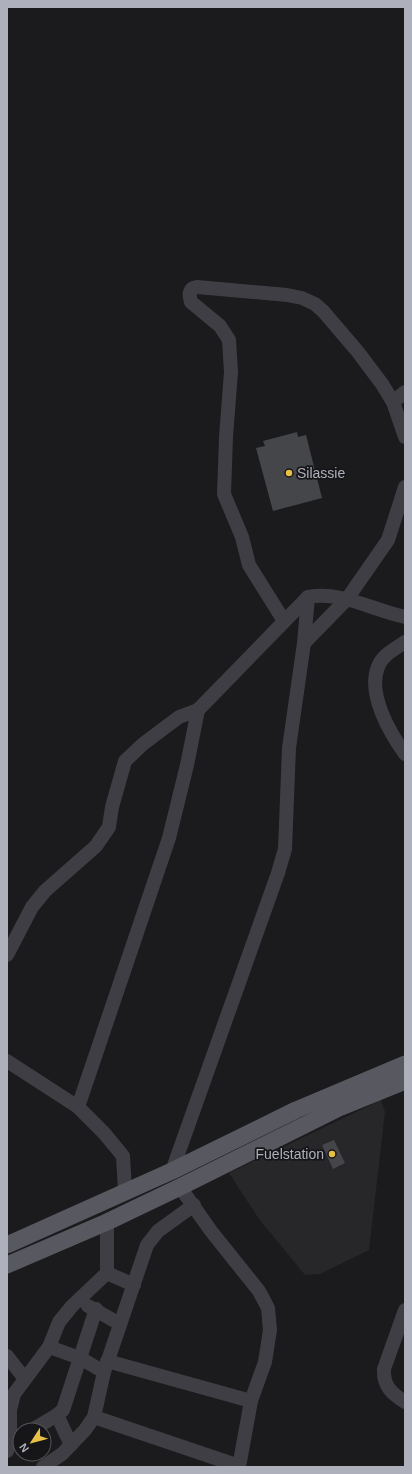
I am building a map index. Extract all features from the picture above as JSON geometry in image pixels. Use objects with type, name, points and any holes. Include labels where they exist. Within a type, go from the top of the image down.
[{"type":"main road","points":[[7,1245],[125,1191],[300,1118],[338,1100],[405,1064]]},
{"type":"main road","points":[[338,1100],[405,1081]]},
{"type":"main road","points":[[7,1265],[107,1222],[180,1187],[300,1118]]},
{"type":"street","points":[[284,621],[249,564],[242,537],[224,494],[226,437],[231,372],[230,340],[220,326],[191,302],[190,291],[196,286],[287,295],[302,298],[315,304],[323,311],[358,352],[382,384],[393,402],[405,437]]},
{"type":"street","points":[[393,402],[405,392]]},
{"type":"street","points":[[304,643],[347,599],[388,540],[405,487]]},
{"type":"street","points":[[7,955],[32,907],[45,890],[96,846],[109,827],[112,807],[125,761],[143,744],[179,717],[198,710],[308,597],[317,595],[347,599],[405,617]]},
{"type":"street","points":[[172,1171],[278,873],[285,849],[289,748],[304,643],[308,597]]},
{"type":"street","points":[[405,642],[386,655],[377,667],[376,692],[382,715],[391,733],[405,754]]},
{"type":"street","points":[[78,1107],[169,838],[187,765],[198,710]]},
{"type":"street","points":[[7,1061],[78,1107],[104,1133],[123,1156],[125,1191]]},
{"type":"street","points":[[94,1417],[239,1467],[251,1401],[265,1362],[270,1330],[268,1308],[259,1291],[211,1231],[180,1187]]},
{"type":"street","points":[[43,1467],[62,1454],[94,1417],[105,1367],[147,1245],[158,1231],[194,1205]]},
{"type":"street","points":[[12,1443],[9,1409],[14,1394],[49,1348],[59,1322],[77,1301],[107,1273],[107,1222]]},
{"type":"street","points":[[107,1273],[134,1285]]},
{"type":"street","points":[[77,1301],[96,1309],[120,1324]]},
{"type":"street","points":[[45,1422],[57,1415],[67,1402],[96,1309]]},
{"type":"street","points":[[405,1310],[384,1369],[383,1379],[396,1397],[405,1402]]},
{"type":"street","points":[[49,1348],[105,1367],[251,1401]]},
{"type":"street","points":[[7,1356],[25,1379]]},
{"type":"street","points":[[57,1415],[71,1445]]},
{"type":"shaded area","points":[[381,1100],[385,1112],[369,1250],[320,1274],[305,1275],[259,1219],[229,1173]]},
{"type":"building","name":"Silassie","points":[[297,432],[298,437],[306,435],[322,498],[273,511],[256,448],[265,446],[263,441]]},
{"type":"building","points":[[334,1140],[345,1163],[333,1169],[322,1145]]},
{"type":"place","name":"Silassie","points":[[289,473]]},
{"type":"place","name":"Fuelstation","points":[[332,1154]]}]
